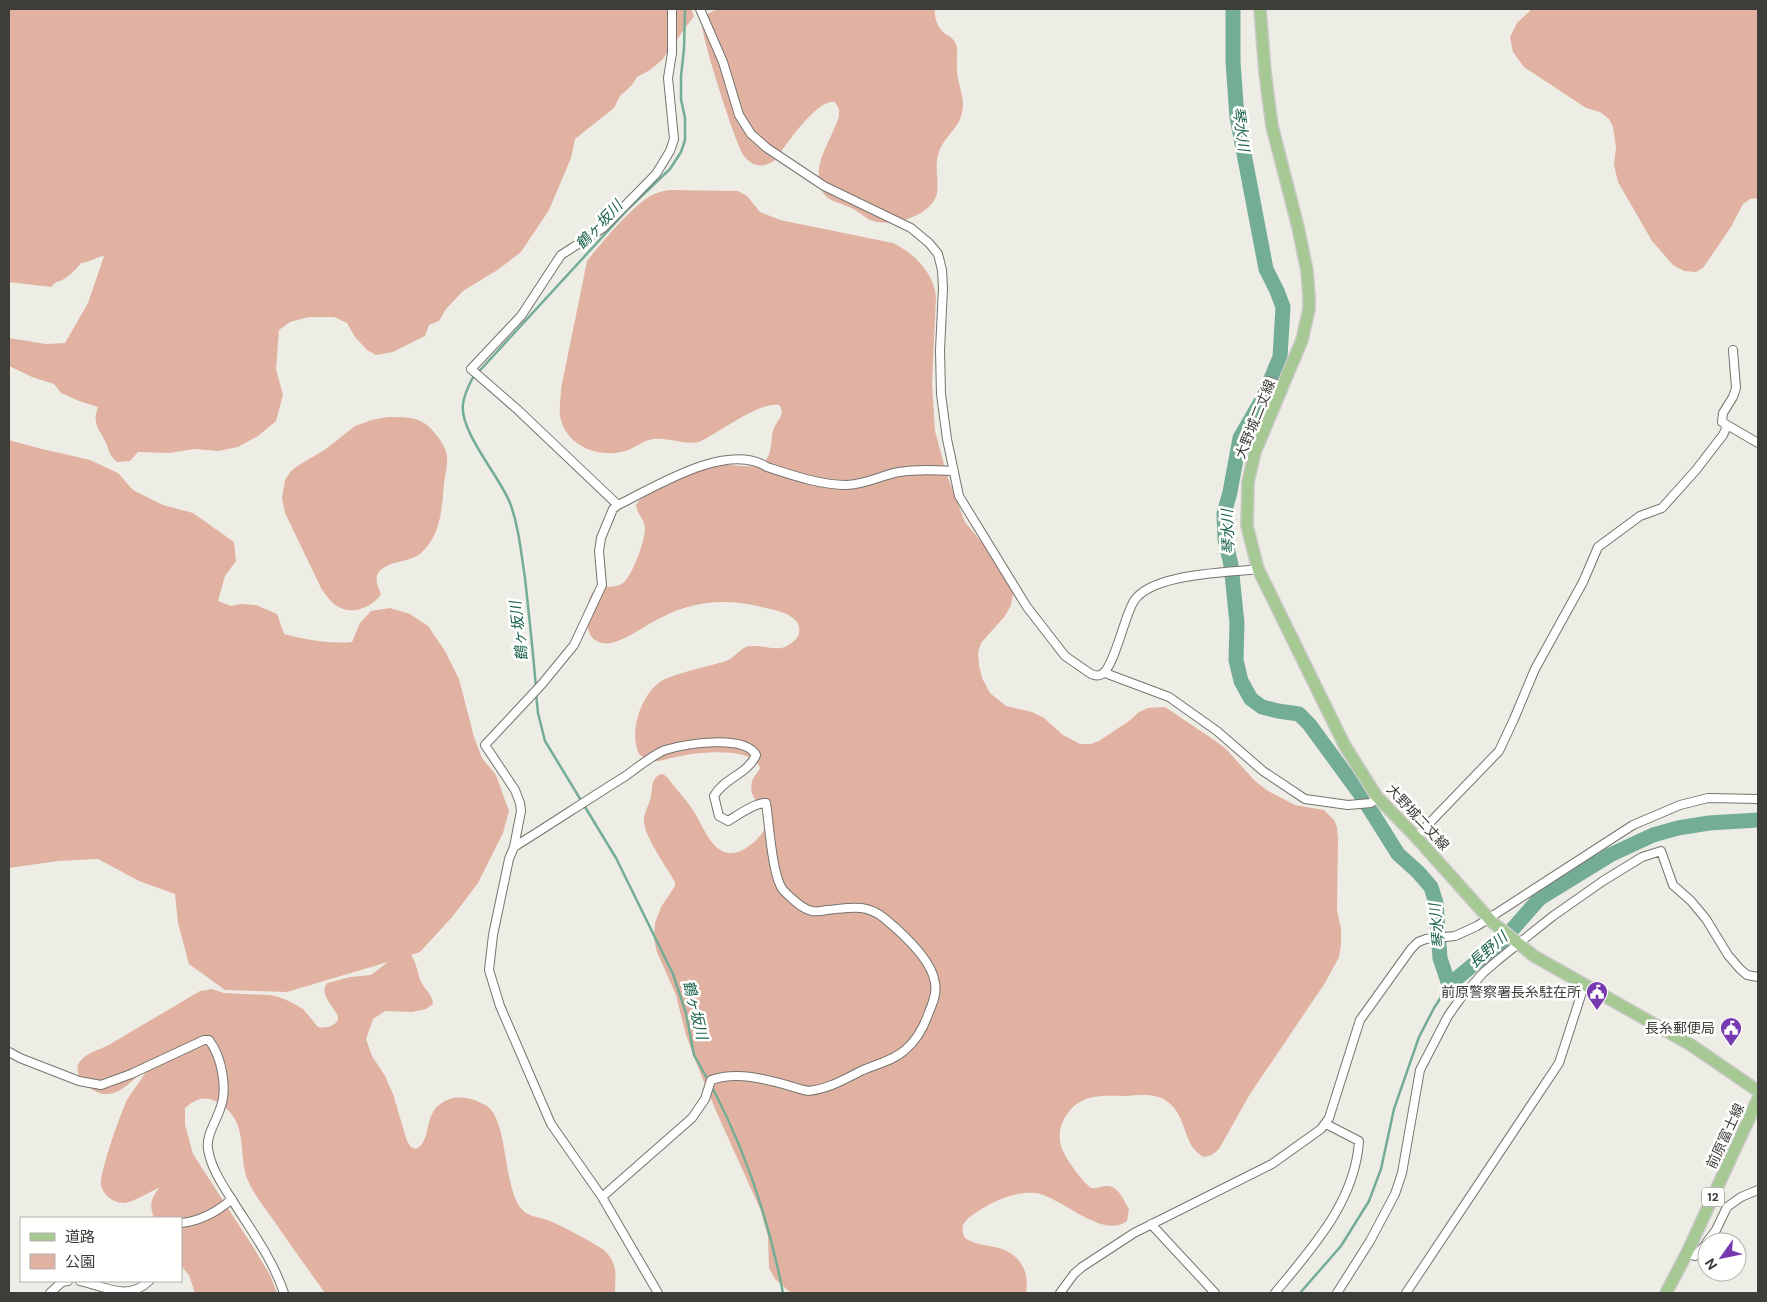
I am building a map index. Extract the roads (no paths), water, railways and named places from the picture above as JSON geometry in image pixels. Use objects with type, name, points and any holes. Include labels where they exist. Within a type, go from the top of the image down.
[{"type":"main road","name":"大野城二丈線","points":[[1260,9],[1272,126],[1298,227],[1307,272],[1309,309],[1302,340],[1275,384],[1248,482],[1248,526],[1258,569],[1345,746],[1374,800],[1416,837],[1491,920],[1517,944]]},
{"type":"main road","points":[[1517,944],[1584,986],[1691,1045],[1758,1091]]},
{"type":"main road","name":"前原富士線","points":[[1666,1293],[1687,1253],[1758,1099]]},
{"type":"street","points":[[618,505],[518,410],[471,369],[521,316],[561,255],[603,228],[656,174],[670,151],[674,139],[668,78],[672,53],[672,9]]},
{"type":"street","points":[[700,9],[723,62],[739,115],[751,134],[767,148],[824,186],[911,228],[929,243],[940,256],[943,288],[940,350],[941,394],[947,439],[959,496],[1027,607],[1055,644],[1072,662],[1096,676],[1105,672],[1123,632],[1134,601],[1142,592],[1175,578],[1258,569]]},
{"type":"street","points":[[1733,350],[1736,388],[1723,413],[1722,422],[1758,443]]},
{"type":"street","points":[[1416,837],[1499,751],[1535,669],[1583,582],[1598,547],[1640,516],[1662,508],[1696,470],[1723,435],[1727,426]]},
{"type":"street","points":[[658,1293],[602,1197],[551,1124],[500,1006],[489,970],[493,935],[521,810],[514,790],[485,745],[542,684],[574,645],[602,584],[599,551],[601,538],[613,509],[618,505],[711,462],[733,459],[761,463],[767,467],[821,482],[847,485],[898,472],[928,469],[954,472]]},
{"type":"street","points":[[1105,672],[1169,697],[1217,731],[1263,771],[1305,799],[1348,805],[1374,800]]},
{"type":"street","points":[[514,847],[664,750],[707,743],[731,743],[746,746],[753,750],[756,756],[752,765],[732,777],[714,796],[719,816],[728,821],[748,810],[751,806],[766,802],[774,863],[778,883],[782,889],[803,907],[812,911],[870,909],[884,918],[920,952],[932,971],[936,983],[934,998],[924,1026],[905,1050],[891,1060],[861,1071],[833,1086],[808,1091],[750,1076],[719,1077],[711,1080],[705,1099],[692,1118],[602,1197]]},
{"type":"street","points":[[1060,1293],[1074,1274],[1082,1267],[1134,1233],[1272,1164],[1321,1129],[1326,1124],[1338,1091],[1360,1020],[1418,942],[1455,936],[1491,920],[1633,825],[1680,805],[1708,798],[1758,799]]},
{"type":"street","points":[[1337,1293],[1370,1241],[1395,1194],[1402,1172],[1420,1070],[1448,1016],[1483,973],[1553,916],[1603,881],[1642,857],[1658,850],[1661,851],[1673,885],[1691,901],[1706,919],[1728,955],[1747,975],[1758,977]]},
{"type":"street","points":[[1406,1293],[1559,1063],[1584,986]]},
{"type":"street","points":[[9,1052],[79,1081],[101,1085],[132,1074],[204,1040],[209,1040],[218,1056],[223,1091],[220,1109],[208,1138],[208,1150],[218,1178],[270,1260],[284,1293]]},
{"type":"street","points":[[1275,1293],[1322,1235],[1340,1206],[1354,1172],[1359,1141],[1326,1124]]},
{"type":"street","points":[[1714,1232],[1727,1206],[1741,1197],[1758,1190]]},
{"type":"street","points":[[182,1222],[191,1222],[214,1213],[232,1199]]},
{"type":"street","points":[[1151,1224],[1215,1293]]},
{"type":"street","points":[[1687,1253],[1695,1256],[1697,1254]]},
{"type":"street","points":[[50,1293],[62,1282]]},
{"type":"street","points":[[83,1282],[109,1291],[127,1293],[136,1291],[148,1282]]},
{"type":"waterway","name":"鶴ヶ坂川","points":[[536,688],[525,578],[516,521],[505,492],[481,454],[467,427],[463,415],[463,404],[466,391],[472,379],[628,209],[670,169],[681,152],[685,140],[685,118],[681,99],[685,9]]},
{"type":"waterway","name":"琴水川","points":[[1233,9],[1233,62],[1237,117],[1266,269],[1283,307],[1280,357],[1263,398],[1240,438],[1224,514],[1225,539],[1231,565],[1237,623],[1236,660],[1241,681],[1251,699],[1262,707],[1299,714],[1309,724],[1361,795],[1398,854],[1431,887],[1436,903],[1440,958],[1449,985]]},
{"type":"waterway","name":"鶴ヶ坂川","points":[[536,694],[538,713],[545,741],[616,858],[673,974],[686,1013],[694,1055],[708,1080]]},
{"type":"waterway","name":"長野川","points":[[1449,985],[1504,939],[1540,898],[1610,855],[1653,835],[1678,828],[1709,823],[1758,820]]},
{"type":"waterway","name":"長野川","points":[[1300,1293],[1341,1246],[1369,1201],[1381,1169],[1394,1109],[1419,1037],[1449,985]]},
{"type":"waterway","name":"鶴ヶ坂川","points":[[712,1087],[735,1136],[755,1187],[771,1240],[783,1293]]},
{"type":"place","name":"前原警察署長糸駐在所","points":[[1597,1011]]},
{"type":"place","name":"長糸郵便局","points":[[1731,1047]]}]
